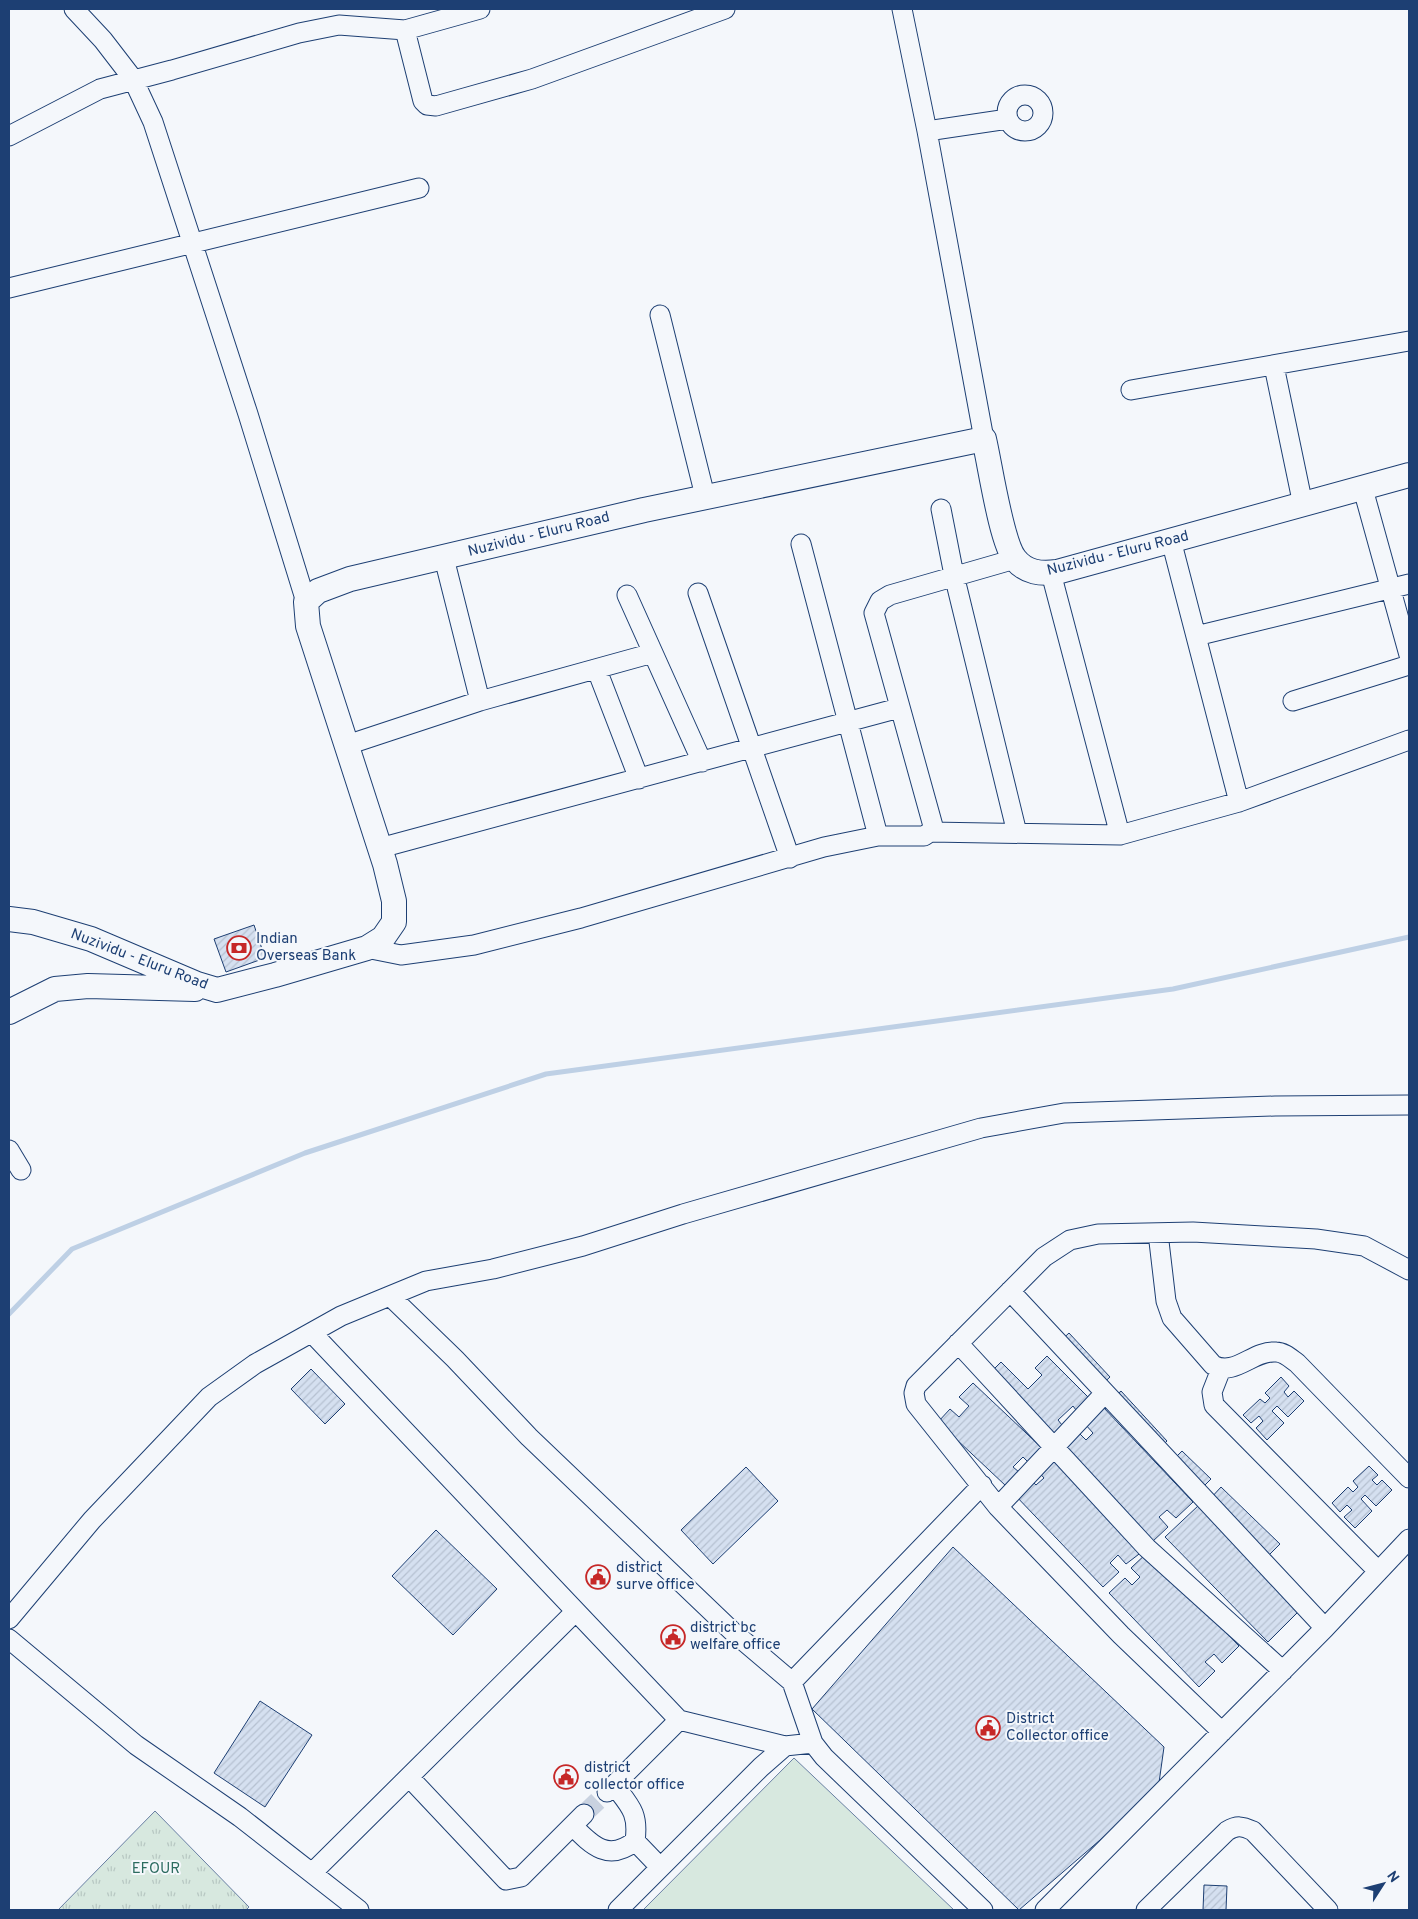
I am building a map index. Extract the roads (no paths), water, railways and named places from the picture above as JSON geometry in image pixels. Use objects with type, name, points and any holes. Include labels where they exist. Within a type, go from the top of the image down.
[{"type":"main road","name":"Nuzividu - Eluru Road","points":[[9,919],[33,922],[91,940],[196,984],[217,990],[366,948],[383,938],[394,922],[394,901],[380,848],[308,626],[306,602],[318,590],[350,579],[705,496],[984,439]]},
{"type":"main road","points":[[984,439],[1007,542],[1015,559]]},
{"type":"main road","name":"Nuzividu - Eluru Road","points":[[1015,559],[1029,570],[1041,574],[1051,573],[1409,475]]},
{"type":"main road","points":[[9,1012],[55,989],[64,988],[88,986],[217,990]]},
{"type":"street","points":[[74,9],[103,40],[133,79],[153,122],[306,602]]},
{"type":"street","points":[[10,134],[100,89],[299,33],[335,17],[405,30],[480,9]]},
{"type":"street","points":[[405,30],[423,101],[430,106],[436,106],[532,79],[725,9]]},
{"type":"street","points":[[902,9],[927,131],[984,439]]},
{"type":"street","points":[[927,131],[1008,118]]},
{"type":"street","points":[[9,288],[192,242],[304,218],[419,188]]},
{"type":"street","points":[[660,315],[705,496]]},
{"type":"street","points":[[1131,390],[1409,341]]},
{"type":"street","points":[[1274,366],[1303,505]]},
{"type":"street","points":[[1363,489],[1409,655]]},
{"type":"street","points":[[941,509],[954,575],[1017,833]]},
{"type":"street","points":[[1171,540],[1238,802]]},
{"type":"street","points":[[801,544],[846,722],[878,836]]},
{"type":"street","points":[[444,558],[480,701]]},
{"type":"street","points":[[366,948],[402,955],[474,945],[581,918],[824,847],[878,836],[924,836],[930,832],[933,826],[874,613],[876,606],[890,595],[954,575],[1015,559]]},
{"type":"street","points":[[1051,573],[1120,835]]},
{"type":"street","points":[[1196,636],[1409,584]]},
{"type":"street","points":[[698,593],[790,858]]},
{"type":"street","points":[[627,594],[702,762]]},
{"type":"street","points":[[347,744],[480,701],[653,654]]},
{"type":"street","points":[[1293,701],[1409,665]]},
{"type":"street","points":[[597,670],[639,779]]},
{"type":"street","points":[[380,848],[899,708]]},
{"type":"street","points":[[930,832],[1120,835],[1238,802],[1409,740]]},
{"type":"street","points":[[9,1619],[92,1520],[209,1397],[255,1364],[341,1316],[426,1281],[493,1268],[583,1246],[683,1214],[981,1128],[1064,1113],[1275,1106],[1409,1105]]},
{"type":"street","points":[[9,1150],[20,1170]]},
{"type":"street","points":[[1222,1732],[1121,1635],[998,1507],[916,1404],[914,1398],[916,1386],[1044,1257],[1070,1240],[1098,1234],[1193,1232],[1316,1239],[1364,1246],[1409,1270]]},
{"type":"street","points":[[1158,1233],[1166,1301],[1172,1318],[1213,1364],[1221,1369],[1230,1368],[1275,1351],[1285,1354],[1297,1363],[1409,1478]]},
{"type":"street","points":[[1010,1291],[1326,1628]]},
{"type":"street","points":[[390,1296],[455,1359],[536,1444],[733,1632],[792,1682],[813,1744],[824,1757],[983,1910]]},
{"type":"street","points":[[312,1333],[679,1720],[785,1746],[813,1744]]},
{"type":"street","points":[[958,1343],[1147,1548],[1283,1671]]},
{"type":"street","points":[[1221,1369],[1212,1392],[1214,1405],[1378,1571]]},
{"type":"street","points":[[998,1507],[1105,1394]]},
{"type":"street","points":[[792,1682],[982,1485]]},
{"type":"street","points":[[1045,1910],[1326,1628],[1409,1539]]},
{"type":"street","points":[[312,1873],[575,1612]]},
{"type":"street","points":[[9,1639],[136,1745],[240,1816],[359,1910]]},
{"type":"street","points":[[409,1777],[506,1880],[521,1877],[578,1820],[587,1840],[601,1849],[615,1852],[626,1849],[635,1841],[637,1824],[629,1805],[610,1788],[679,1720]]},
{"type":"street","points":[[618,1910],[785,1746]]},
{"type":"street","points":[[1146,1910],[1227,1832],[1235,1827],[1242,1826],[1252,1831],[1328,1910]]},
{"type":"street","points":[[635,1841],[660,1867]]},
{"type":"waterway","points":[[9,1314],[72,1249],[305,1153],[546,1074],[1173,989],[1409,937]]},
{"type":"tunnel","points":[[584,1814],[607,1792]]},
{"type":"place","name":"Indian Overseas Bank","points":[[239,948]]},
{"type":"place","name":"district surve office","points":[[598,1577]]},
{"type":"place","name":"district bc welfare office","points":[[673,1637]]},
{"type":"place","name":"District Collector office","points":[[988,1728]]},
{"type":"place","name":"district collector office","points":[[566,1777]]},
{"type":"park label","name":"EFOUR","points":[[156,1869]]}]
